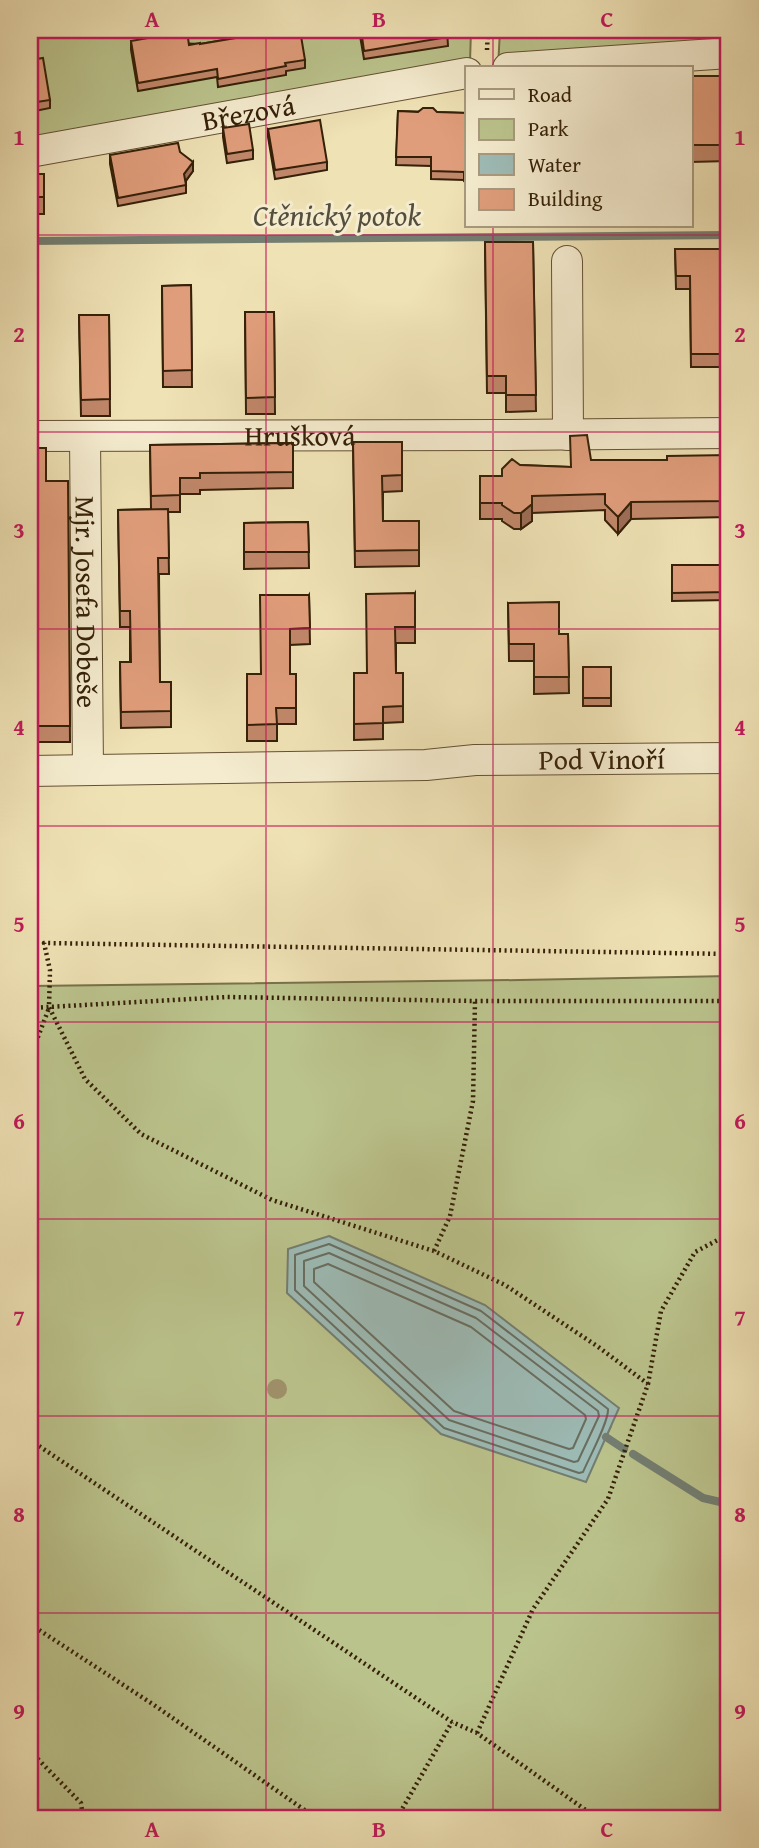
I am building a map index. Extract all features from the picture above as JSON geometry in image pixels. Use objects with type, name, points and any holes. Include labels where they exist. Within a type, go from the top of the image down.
[{"type":"street","points":[[537,66],[729,53]]},
{"type":"street","name":"Březová","points":[[30,152],[465,73]]},
{"type":"street","points":[[567,261],[568,435]]},
{"type":"street","name":"Hrušková","points":[[30,436],[729,433]]},
{"type":"street","name":"Mjr. Josefa Dobeše","points":[[85,436],[88,770]]},
{"type":"street","name":"Pod Vinoří","points":[[30,771],[426,765],[475,760],[729,758]]},
{"type":"path","points":[[30,1058],[49,1007],[50,970],[44,943],[729,954]]},
{"type":"path","points":[[30,1008],[227,997],[729,1001]]},
{"type":"path","points":[[434,1251],[450,1216],[473,1101],[475,1001]]},
{"type":"path","points":[[49,1007],[85,1079],[141,1133],[272,1200],[434,1251],[505,1285],[597,1346],[648,1384]]},
{"type":"path","points":[[477,1733],[533,1609],[608,1499],[648,1384],[661,1311],[695,1251],[729,1234]]},
{"type":"path","points":[[30,1440],[452,1722],[477,1733],[597,1818]]},
{"type":"path","points":[[30,1624],[154,1705],[316,1818]]},
{"type":"path","points":[[397,1818],[452,1722]]},
{"type":"path","points":[[30,1751],[81,1803],[83,1818]]},
{"type":"green space","points":[[30,30],[471,30],[470,62],[30,142]]},
{"type":"green space","points":[[500,30],[729,30],[729,48],[498,66]]},
{"type":"green space","points":[[729,976],[729,1818],[30,1818],[30,986]],"holes":[[[329,1236],[611,1426],[606,1437]]]},
{"type":"water","points":[[329,1236],[485,1305],[619,1408],[586,1482],[441,1434],[287,1293],[288,1249]]},
{"type":"building","points":[[247,30],[300,30],[305,60],[218,79],[217,69],[138,83],[131,41],[187,31],[189,45],[200,44],[248,36]]},
{"type":"building","points":[[361,30],[447,30],[448,37],[364,51]]},
{"type":"building","points":[[43,58],[50,100],[30,103],[30,60]]},
{"type":"building","points":[[692,76],[729,76],[728,145],[692,145]]},
{"type":"building","points":[[423,108],[433,108],[437,112],[465,113],[464,172],[431,171],[431,157],[396,157],[398,111],[418,112]]},
{"type":"building","points":[[320,120],[327,162],[275,170],[268,129]]},
{"type":"building","points":[[249,124],[253,150],[227,154],[223,128]]},
{"type":"building","points":[[178,143],[180,152],[193,162],[184,174],[186,185],[118,198],[110,155]]},
{"type":"building","points":[[30,174],[44,174],[44,197],[30,197]]},
{"type":"building","points":[[485,242],[533,242],[536,395],[506,395],[506,376],[487,376]]},
{"type":"building","points":[[675,249],[729,249],[729,354],[691,354],[690,276],[676,276]]},
{"type":"building","points":[[191,285],[192,370],[163,371],[162,286]]},
{"type":"building","points":[[245,312],[274,312],[275,397],[246,398]]},
{"type":"building","points":[[79,315],[109,315],[110,399],[81,400]]},
{"type":"building","points":[[587,435],[591,460],[667,460],[667,456],[729,455],[729,501],[631,502],[618,517],[605,504],[605,494],[532,496],[532,504],[521,513],[514,513],[502,503],[480,503],[480,476],[502,476],[502,469],[512,459],[520,465],[571,467],[570,436]]},
{"type":"building","points":[[353,442],[402,442],[402,475],[382,476],[383,521],[419,521],[419,550],[355,551]]},
{"type":"building","points":[[293,443],[293,472],[200,473],[200,478],[180,478],[180,495],[151,496],[150,445]]},
{"type":"building","points":[[30,448],[46,448],[46,481],[68,481],[70,726],[36,726],[36,714],[30,714]]},
{"type":"building","points":[[168,509],[169,558],[158,558],[160,682],[171,682],[171,711],[121,712],[120,662],[131,662],[130,611],[120,611],[118,510]]},
{"type":"building","points":[[308,522],[309,552],[244,552],[244,523]]},
{"type":"building","points":[[672,565],[729,565],[729,592],[672,593]]},
{"type":"building","points":[[415,593],[415,627],[395,627],[396,673],[403,673],[403,706],[383,707],[383,723],[354,724],[354,673],[367,673],[366,594]]},
{"type":"building","points":[[260,595],[309,595],[310,628],[290,629],[290,674],[296,674],[296,708],[276,708],[277,724],[247,725],[247,674],[261,674]]},
{"type":"building","points":[[559,602],[559,634],[568,634],[569,677],[534,677],[534,644],[509,644],[508,603]]},
{"type":"building","points":[[583,667],[611,667],[611,698],[583,698]]},
{"type":"waterway","name":"Ctěnický potok","points":[[30,241],[729,235]]},
{"type":"waterway","points":[[606,1437],[624,1449]]},
{"type":"waterway","points":[[633,1454],[703,1498],[729,1504]]}]
